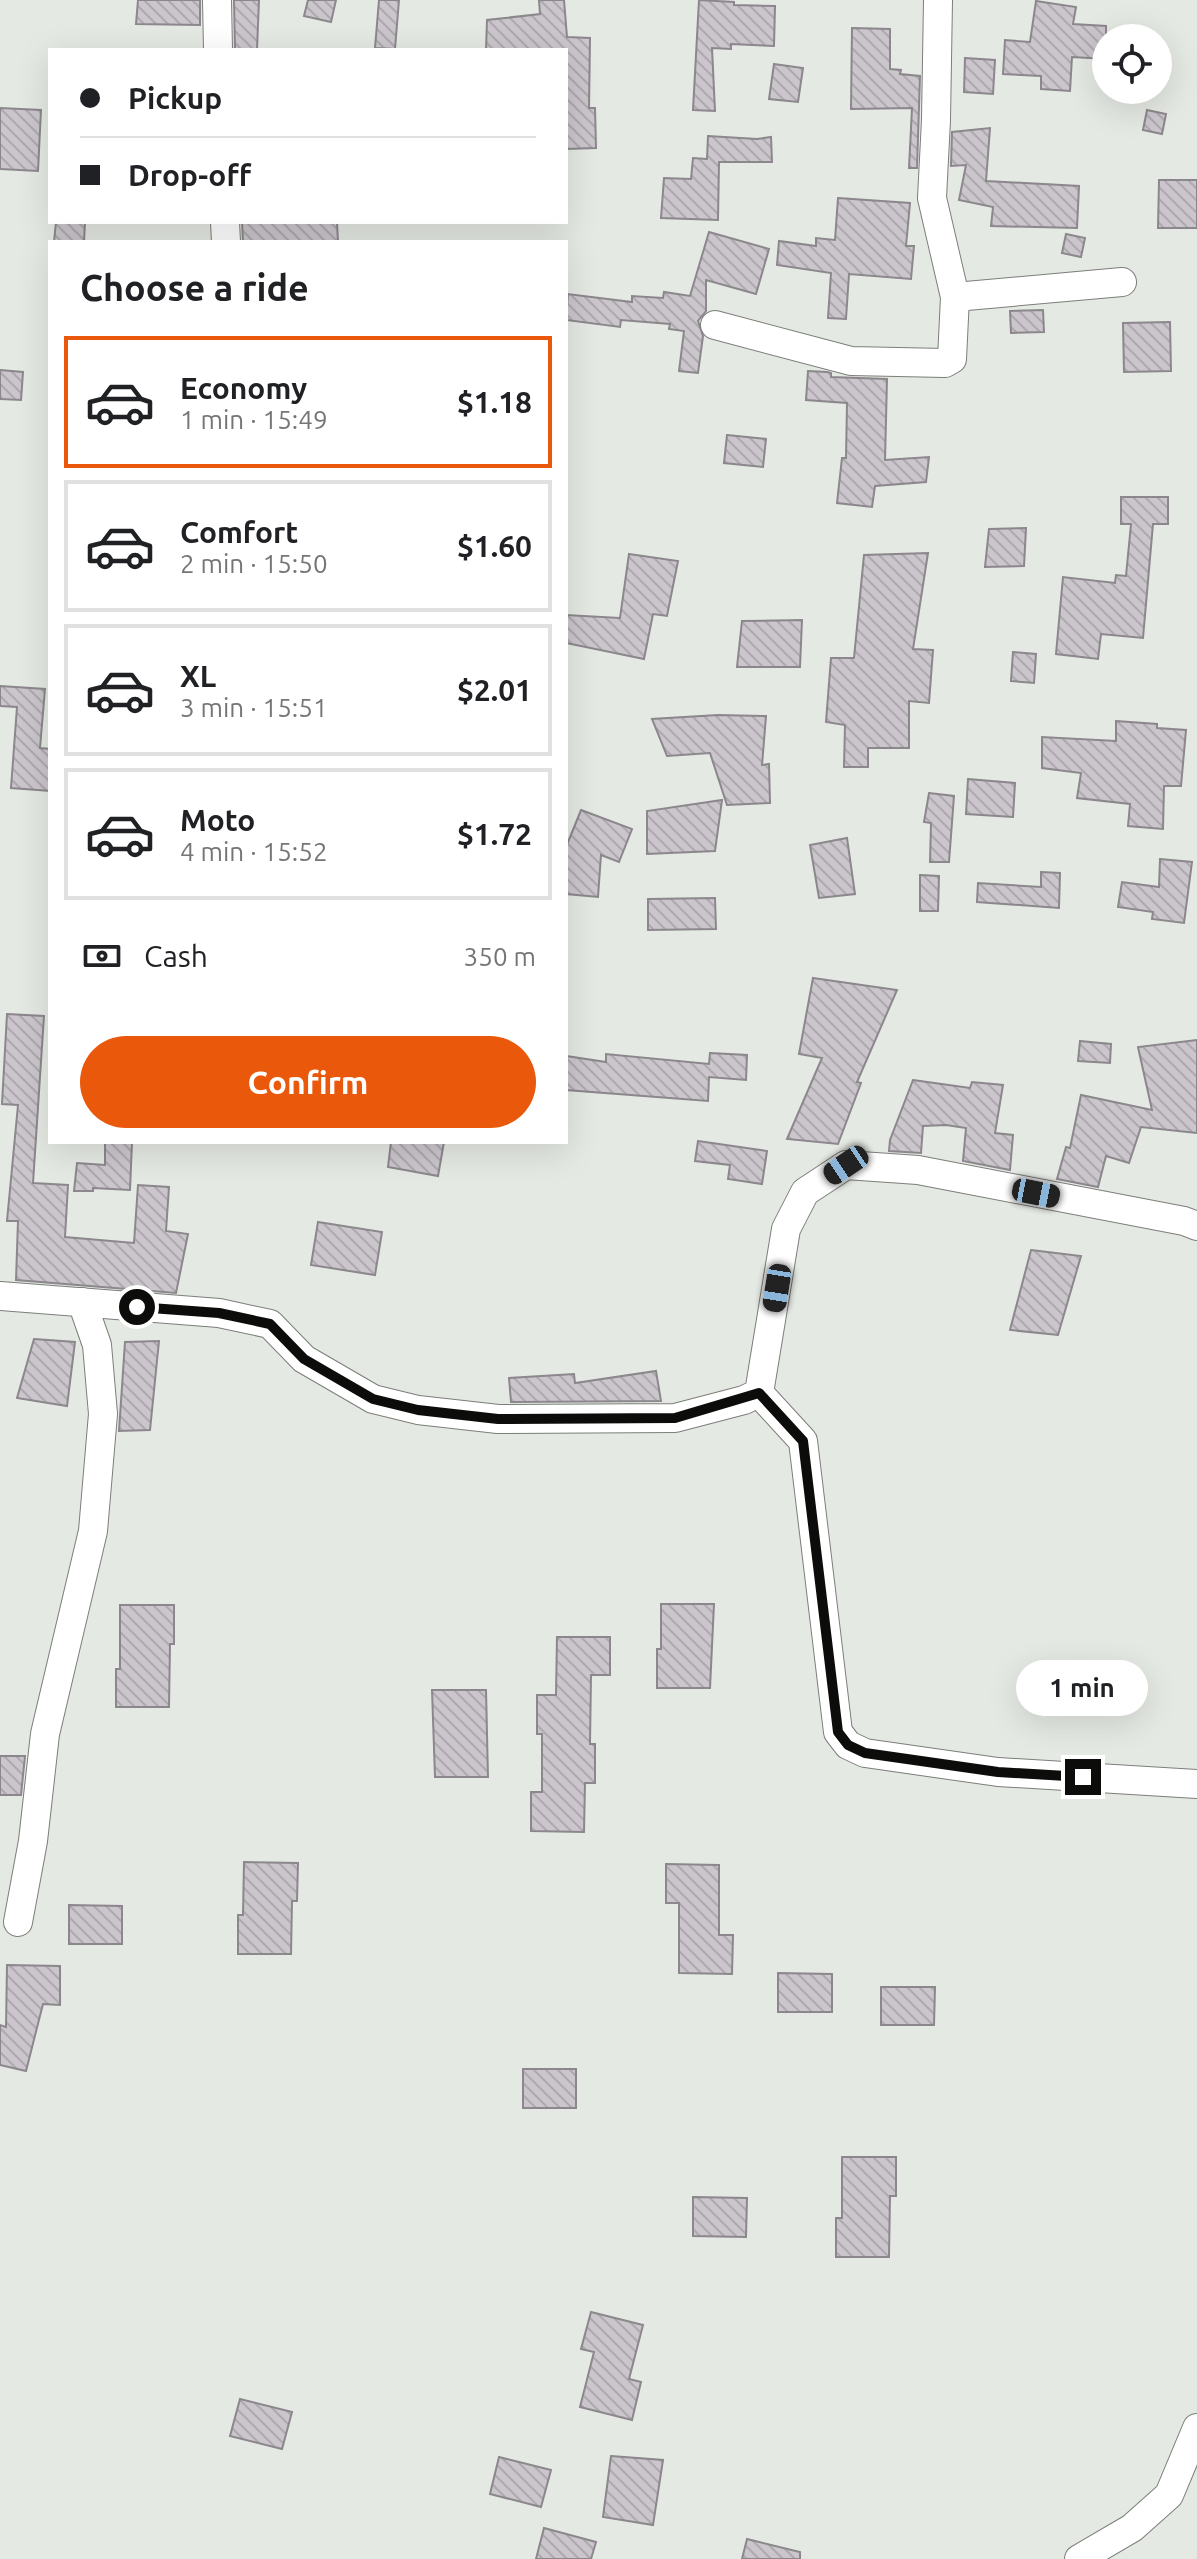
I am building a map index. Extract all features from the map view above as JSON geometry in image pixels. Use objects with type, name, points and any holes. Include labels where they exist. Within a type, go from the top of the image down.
[{"type":"street","points":[[217,0],[218,48]]},
{"type":"street","points":[[715,325],[851,361],[945,363],[952,359],[955,297],[932,198],[938,0]]},
{"type":"street","points":[[955,297],[1122,282]]},
{"type":"street","points":[[759,1393],[786,1229],[805,1192],[846,1165],[918,1170],[1197,1226]]},
{"type":"street","points":[[0,1296],[219,1313],[270,1324],[304,1359],[373,1399],[418,1410],[498,1419],[675,1418],[759,1393]]},
{"type":"street","points":[[18,1922],[33,1841],[45,1734],[93,1531],[103,1414],[97,1345],[82,1302]]},
{"type":"street","points":[[759,1393],[803,1441],[838,1732],[848,1745],[865,1753],[998,1772],[1197,1784]]},
{"type":"street","points":[[1079,2559],[1132,2528],[1169,2495],[1197,2428]]},
{"type":"building","points":[[138,0],[200,0],[200,25],[136,24]]},
{"type":"building","points":[[234,0],[259,0],[257,48],[235,48]]},
{"type":"building","points":[[308,0],[336,0],[331,22],[304,16]]},
{"type":"building","points":[[379,0],[399,0],[395,48],[375,48]]},
{"type":"building","points":[[539,0],[564,0],[567,37],[590,38],[589,108],[595,108],[596,148],[568,149],[568,48],[486,48],[487,20],[540,14]]},
{"type":"building","points":[[699,0],[775,6],[774,46],[731,44],[731,49],[712,48],[715,111],[693,110]]},
{"type":"building","points":[[1036,1],[1076,7],[1073,24],[1092,25],[1092,58],[1072,57],[1070,91],[1041,89],[1041,76],[1003,74],[1005,40],[1030,42]]},
{"type":"building","points":[[852,28],[890,29],[890,69],[901,70],[900,74],[920,76],[917,168],[909,168],[912,108],[851,109]]},
{"type":"building","points":[[965,58],[995,60],[993,94],[964,92]]},
{"type":"building","points":[[774,64],[803,68],[798,102],[769,99]]},
{"type":"building","points":[[0,108],[41,110],[38,171],[0,169]]},
{"type":"building","points":[[1147,110],[1166,114],[1162,134],[1143,130]]},
{"type":"building","points":[[990,128],[986,181],[1079,186],[1077,228],[991,226],[993,207],[959,200],[966,165],[951,166],[952,132]]},
{"type":"building","points":[[708,136],[771,137],[772,162],[719,162],[718,220],[661,218],[664,178],[691,179],[693,158],[707,159]]},
{"type":"building","points":[[1159,180],[1197,180],[1197,228],[1158,228]]},
{"type":"building","points":[[838,198],[910,203],[906,246],[914,246],[911,279],[849,274],[846,319],[828,318],[831,273],[777,265],[779,241],[816,246],[816,238],[835,240]]},
{"type":"building","points":[[56,224],[85,224],[84,240],[54,240]]},
{"type":"building","points":[[242,224],[337,224],[338,240],[243,240]]},
{"type":"building","points":[[709,232],[769,249],[756,294],[706,280],[706,311],[698,321],[703,336],[698,373],[679,371],[684,331],[669,329],[670,324],[621,320],[620,327],[568,320],[568,294],[632,302],[632,296],[663,298],[664,292],[690,296]]},
{"type":"building","points":[[1066,234],[1085,238],[1081,257],[1062,253]]},
{"type":"building","points":[[1043,310],[1044,332],[1011,333],[1010,311]]},
{"type":"building","points":[[1170,322],[1171,371],[1124,372],[1123,323]]},
{"type":"building","points":[[0,370],[23,372],[21,400],[0,399]]},
{"type":"building","points":[[808,371],[831,373],[831,377],[887,379],[885,460],[929,457],[926,482],[875,486],[872,507],[837,503],[842,458],[846,458],[847,403],[806,400]]},
{"type":"building","points":[[727,435],[766,439],[763,467],[724,463]]},
{"type":"building","points":[[1121,497],[1168,497],[1168,524],[1153,524],[1143,638],[1101,634],[1098,659],[1056,654],[1063,577],[1115,583],[1116,575],[1126,576],[1131,524],[1121,524]]},
{"type":"building","points":[[1026,528],[1024,566],[985,567],[989,529]]},
{"type":"building","points":[[928,553],[913,649],[933,650],[929,703],[909,701],[909,748],[868,748],[868,767],[844,767],[845,725],[826,722],[831,658],[854,658],[864,555]]},
{"type":"building","points":[[629,554],[678,561],[667,616],[653,614],[644,659],[568,643],[568,615],[620,618]]},
{"type":"building","points":[[802,620],[800,667],[737,667],[742,621]]},
{"type":"building","points":[[1013,652],[1036,654],[1034,683],[1011,681]]},
{"type":"building","points":[[0,686],[45,689],[40,748],[48,749],[48,791],[11,788],[17,707],[0,706]]},
{"type":"building","points":[[766,716],[762,765],[769,764],[770,803],[727,805],[710,753],[667,756],[652,719]]},
{"type":"building","points":[[1116,721],[1186,730],[1181,786],[1164,786],[1163,829],[1128,826],[1130,804],[1077,798],[1081,773],[1042,768],[1042,737],[1116,741]]},
{"type":"building","points":[[968,779],[1015,783],[1013,817],[966,814]]},
{"type":"building","points":[[929,793],[954,796],[949,862],[930,862],[931,823],[924,822]]},
{"type":"building","points":[[722,800],[715,851],[647,854],[647,811]]},
{"type":"building","points":[[581,810],[632,829],[619,862],[601,855],[598,897],[568,894],[568,842]]},
{"type":"building","points":[[847,838],[855,894],[819,898],[810,845]]},
{"type":"building","points":[[1160,859],[1192,862],[1184,923],[1152,919],[1153,912],[1118,907],[1122,882],[1159,887]]},
{"type":"building","points":[[1041,872],[1060,873],[1059,908],[977,902],[978,883],[1041,887]]},
{"type":"building","points":[[920,875],[939,876],[938,911],[920,911]]},
{"type":"building","points":[[715,898],[716,929],[648,930],[648,899]]},
{"type":"building","points":[[813,978],[897,990],[857,1082],[861,1083],[838,1144],[787,1139],[822,1058],[799,1054]]},
{"type":"building","points":[[7,1014],[44,1016],[33,1183],[68,1185],[65,1237],[134,1243],[138,1185],[169,1187],[166,1231],[188,1234],[176,1293],[16,1280],[18,1221],[7,1221],[18,1105],[2,1104]]},
{"type":"building","points":[[1197,1040],[1197,1133],[1141,1127],[1129,1163],[1106,1156],[1098,1187],[1057,1179],[1066,1147],[1070,1148],[1081,1095],[1152,1110],[1138,1047]]},
{"type":"building","points":[[1080,1041],[1111,1044],[1110,1063],[1078,1061]]},
{"type":"building","points":[[710,1053],[747,1055],[746,1080],[709,1077],[708,1101],[568,1090],[568,1056],[606,1062],[606,1054],[709,1064]]},
{"type":"building","points":[[913,1080],[970,1088],[972,1082],[1003,1085],[995,1133],[1013,1135],[1010,1170],[963,1161],[966,1128],[923,1126],[921,1153],[889,1151],[890,1140]]},
{"type":"building","points":[[698,1141],[767,1151],[762,1184],[728,1179],[730,1165],[695,1161]]},
{"type":"building","points":[[105,1144],[132,1144],[130,1190],[93,1188],[93,1191],[74,1191],[77,1163],[105,1165]]},
{"type":"building","points":[[391,1144],[444,1144],[438,1176],[388,1167]]},
{"type":"building","points":[[318,1222],[382,1232],[375,1275],[311,1265]]},
{"type":"building","points":[[1031,1250],[1081,1256],[1058,1335],[1010,1330]]},
{"type":"building","points":[[34,1339],[75,1342],[67,1406],[17,1398]]},
{"type":"building","points":[[159,1341],[150,1430],[119,1431],[125,1342]]},
{"type":"building","points":[[656,1371],[661,1401],[511,1402],[509,1378],[574,1374],[575,1383]]},
{"type":"building","points":[[661,1604],[714,1604],[710,1688],[657,1688]]},
{"type":"building","points":[[120,1605],[174,1605],[169,1707],[116,1707],[116,1669],[120,1669]]},
{"type":"building","points":[[557,1637],[610,1637],[610,1675],[591,1675],[590,1744],[595,1744],[595,1783],[585,1783],[584,1832],[531,1831],[531,1792],[542,1792],[542,1734],[537,1734],[537,1695],[556,1695]]},
{"type":"building","points":[[432,1690],[486,1690],[488,1777],[435,1777]]},
{"type":"building","points":[[0,1756],[25,1756],[21,1795],[0,1795]]},
{"type":"building","points":[[244,1862],[298,1863],[297,1901],[292,1901],[291,1954],[238,1954],[238,1915],[243,1915]]},
{"type":"building","points":[[666,1864],[719,1865],[719,1935],[733,1935],[732,1974],[679,1973],[679,1903],[666,1903]]},
{"type":"building","points":[[69,1905],[122,1906],[122,1944],[69,1944]]},
{"type":"building","points":[[7,1965],[60,1966],[60,2005],[43,2004],[26,2071],[0,2065],[0,2025],[6,2027]]},
{"type":"building","points":[[778,1973],[832,1974],[832,2012],[778,2012]]},
{"type":"building","points":[[881,1987],[935,1987],[934,2025],[881,2025]]},
{"type":"building","points":[[523,2069],[576,2069],[576,2108],[523,2108]]},
{"type":"building","points":[[842,2157],[896,2157],[896,2196],[890,2196],[889,2257],[836,2257],[836,2218],[842,2218]]},
{"type":"building","points":[[693,2197],[747,2198],[746,2237],[693,2236]]},
{"type":"building","points":[[591,2312],[643,2325],[629,2379],[641,2382],[632,2420],[580,2407],[594,2352],[581,2349]]},
{"type":"building","points":[[240,2399],[292,2412],[282,2449],[230,2436]]},
{"type":"building","points":[[611,2456],[663,2460],[653,2525],[603,2517]]},
{"type":"building","points":[[499,2457],[551,2470],[541,2507],[490,2494]]},
{"type":"building","points":[[544,2528],[596,2542],[591,2559],[536,2559]]},
{"type":"building","points":[[747,2539],[800,2552],[800,2559],[742,2559]]},
{"type":"route","points":[[137,1307],[219,1313],[270,1324],[304,1359],[373,1399],[418,1410],[498,1419],[675,1418],[744,1400],[759,1393],[803,1441],[838,1732],[848,1745],[865,1753],[998,1772],[1083,1777]]}]
